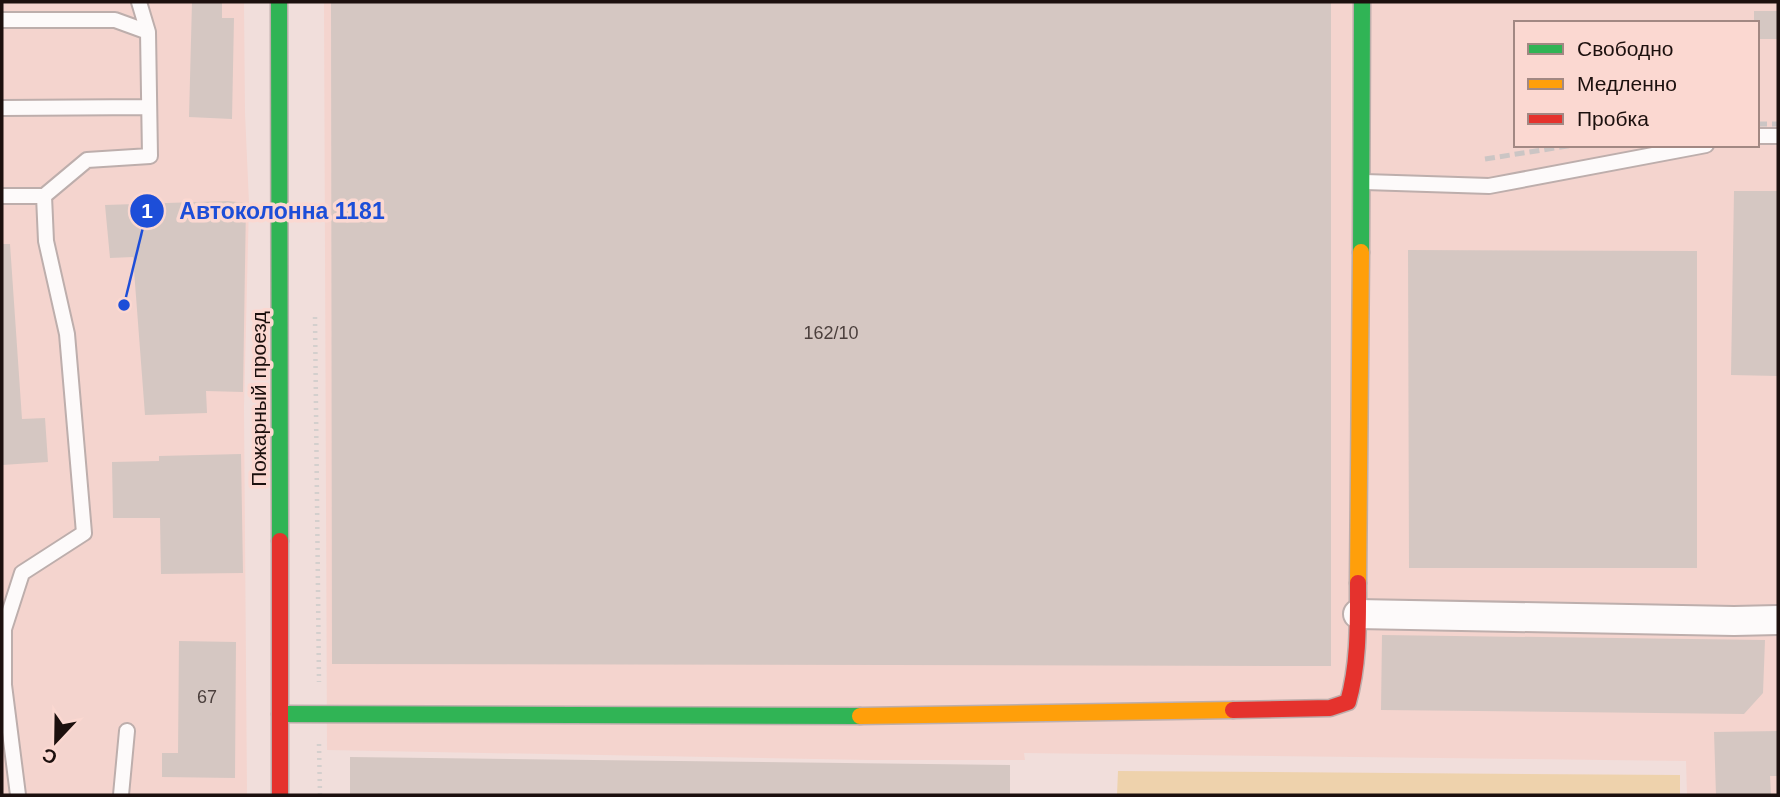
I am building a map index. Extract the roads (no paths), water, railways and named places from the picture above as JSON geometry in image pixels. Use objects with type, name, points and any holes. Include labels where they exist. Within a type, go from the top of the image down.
[{"type":"street","name":"Пожарный проезд","points":[[279,2],[280,795]]},
{"type":"street","points":[[280,714],[851,716],[1330,708],[1348,702],[1353,684],[1358,614],[1362,2]]},
{"type":"street","points":[[1358,614],[1778,620]]},
{"type":"lane","points":[[2,196],[44,196],[87,160],[150,156],[148,32],[139,2]]},
{"type":"lane","points":[[2,20],[115,20],[148,32]]},
{"type":"lane","points":[[2,108],[149,107]]},
{"type":"lane","points":[[1759,136],[1778,136]]},
{"type":"lane","points":[[1362,181],[1489,186],[1695,147]]},
{"type":"lane","points":[[18,795],[4,685],[4,629],[22,573],[84,533],[67,334],[46,241],[44,196]]},
{"type":"lane","points":[[121,795],[127,731]]},
{"type":"railway","points":[[1759,124],[1778,124]]},
{"type":"railway","points":[[1485,159],[1561,147]]},
{"type":"place","name":"Автоколонна 1181","points":[[124,305]]}]
